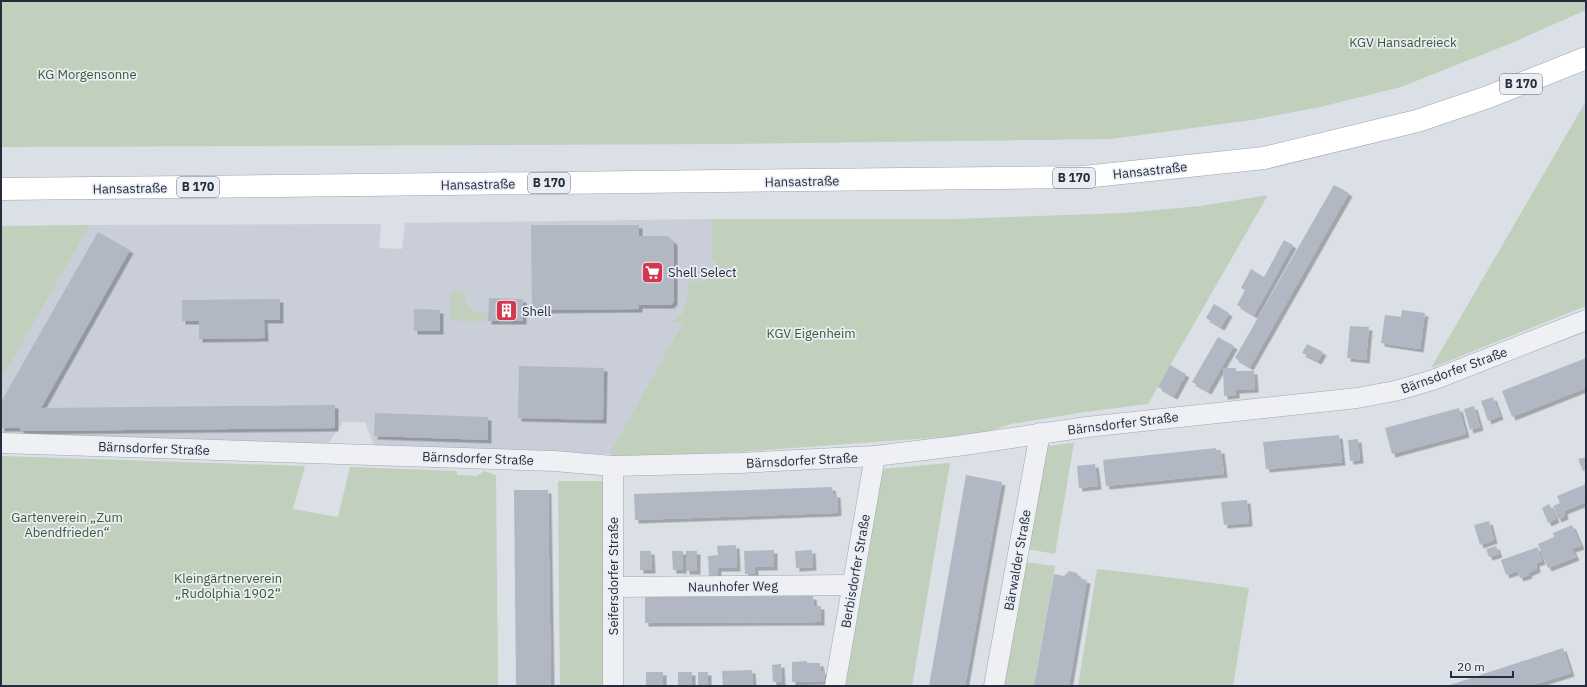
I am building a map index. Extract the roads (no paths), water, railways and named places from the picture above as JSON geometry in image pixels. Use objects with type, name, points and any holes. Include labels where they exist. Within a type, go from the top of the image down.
[{"type":"main road","name":"Hansastraße","points":[[1,189],[1084,178],[1264,158],[1417,121],[1488,97],[1586,58]]},
{"type":"street","name":"Bärnsdorfer Straße","points":[[1,443],[554,461],[613,466],[740,463],[875,456],[957,446],[1087,427],[1357,398],[1395,391],[1433,380],[1586,320]]},
{"type":"street","name":"Bärwalder Straße","points":[[994,686],[1040,434]]},
{"type":"street","name":"Berbisdorfer Straße","points":[[835,686],[875,456]]},
{"type":"street","name":"Seifersdorfer Straße","points":[[613,466],[613,686]]},
{"type":"street","name":"Naunhofer Weg","points":[[613,587],[852,585]]},
{"type":"place","name":"Shell Select","points":[[653,272]]},
{"type":"place","name":"Shell","points":[[506,311]]},
{"type":"park label","name":"KGV Hansadreieck","points":[[1403,42]]},
{"type":"park label","name":"KG Morgensonne","points":[[87,74]]},
{"type":"park label","name":"KGV Eigenheim","points":[[811,333]]},
{"type":"park label","name":"Gartenverein „Zum Abendfrieden“","points":[[67,524]]},
{"type":"park label","name":"Kleingärtnerverein „Rudolphia 1902“","points":[[228,586]]}]
